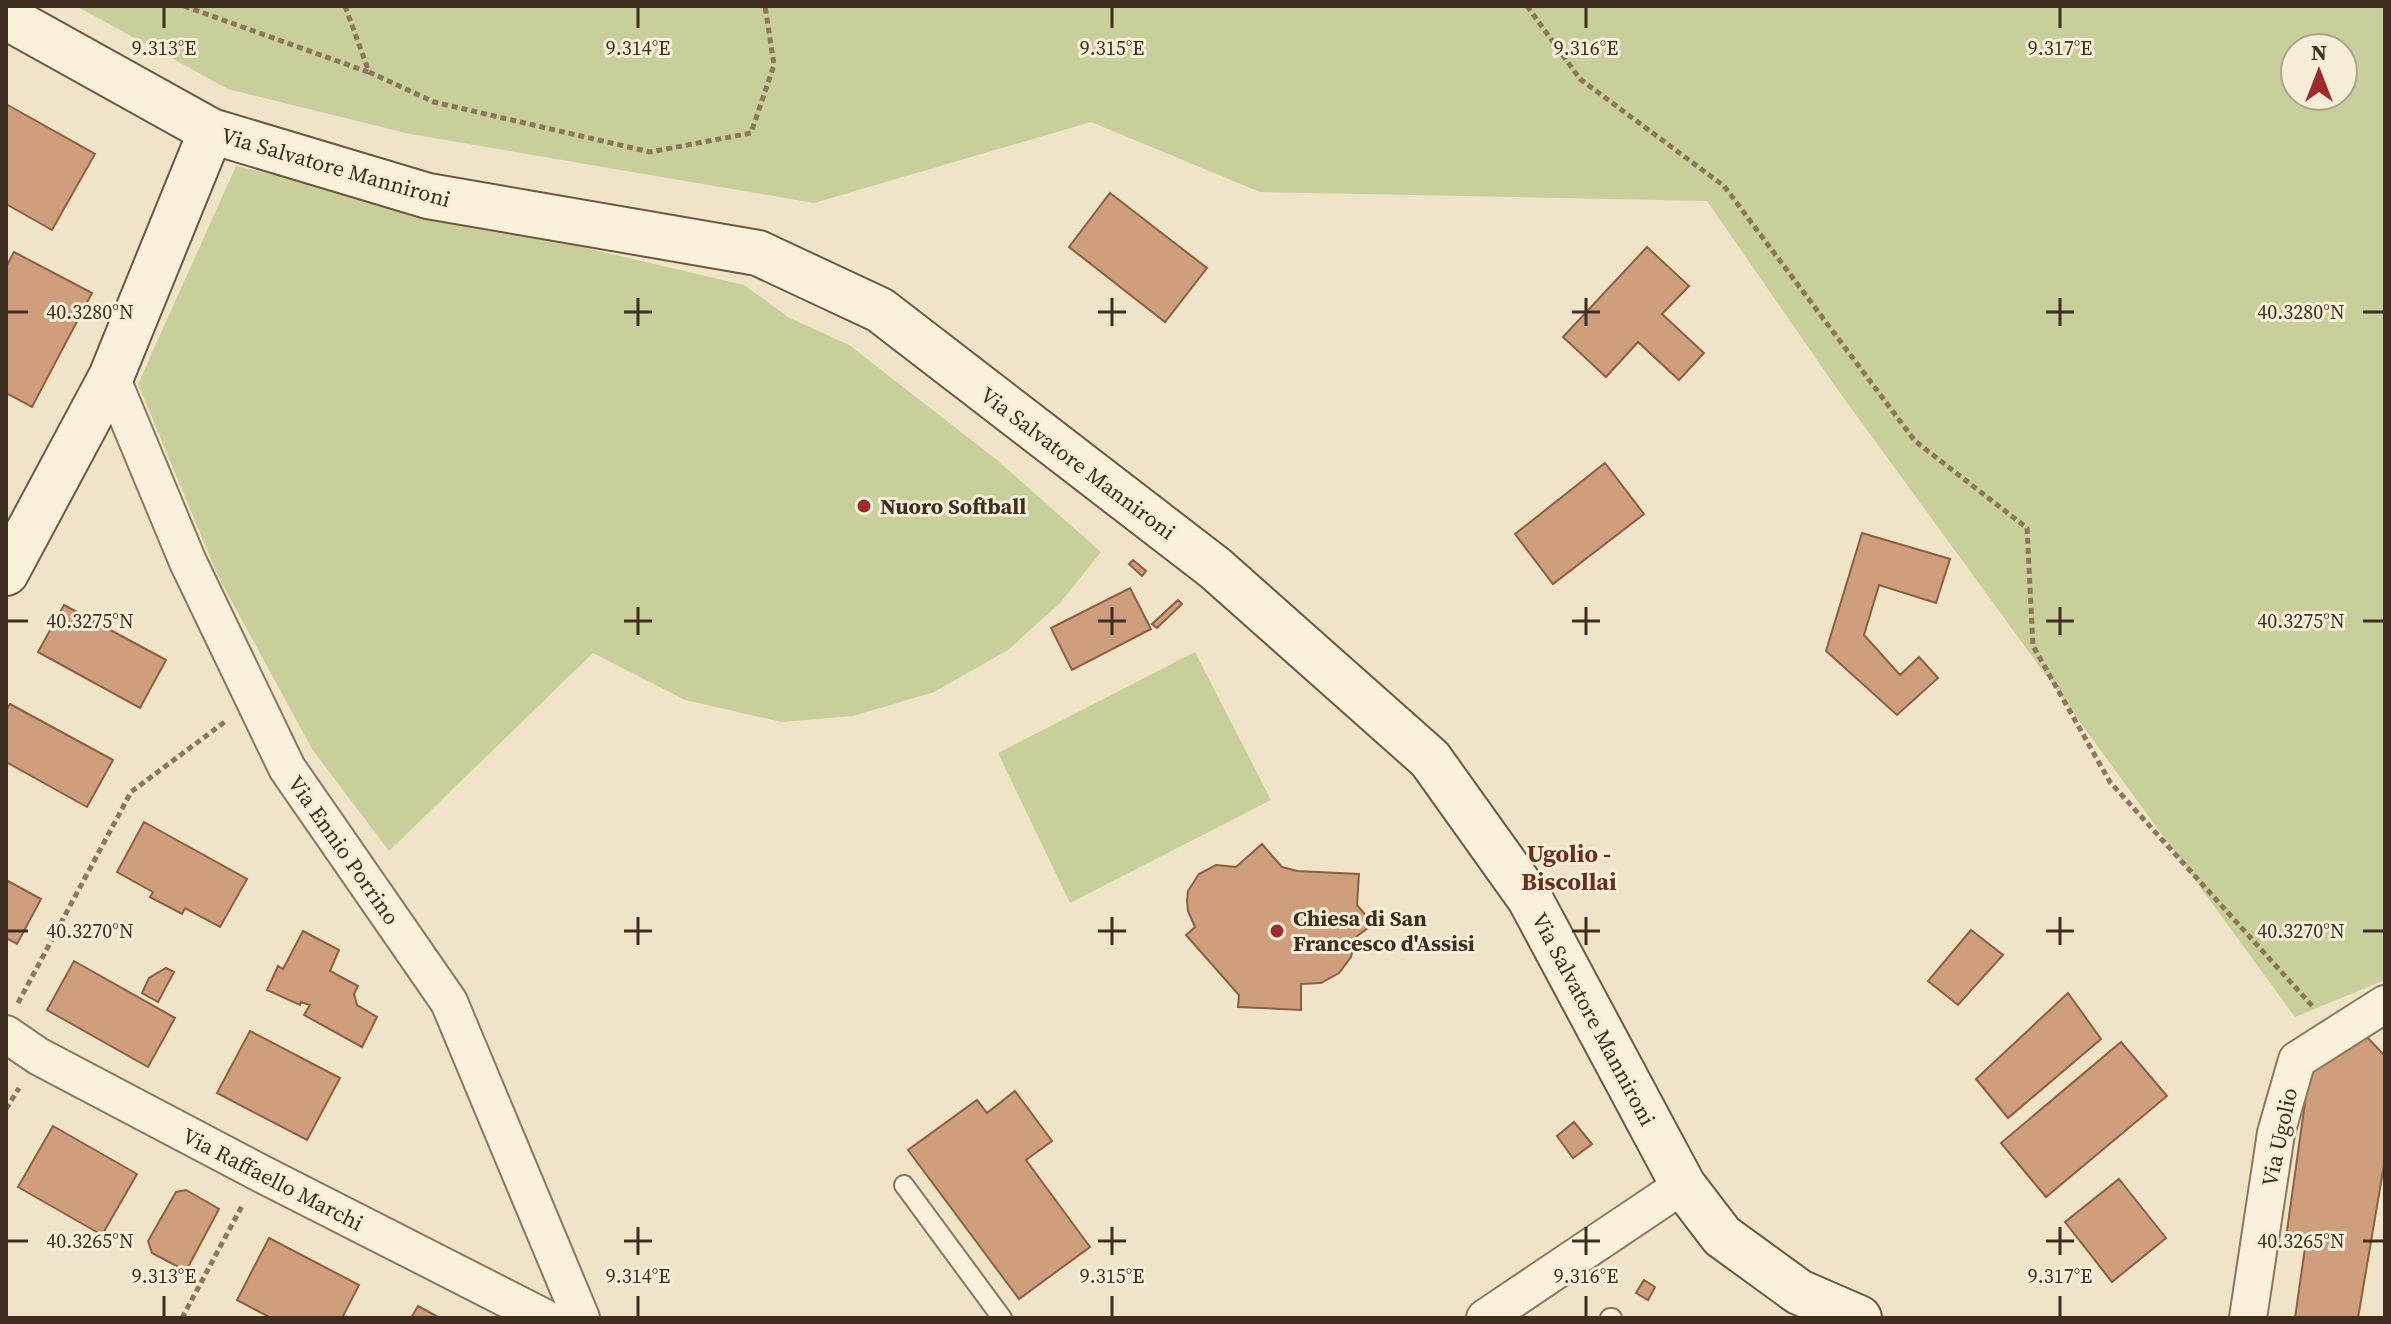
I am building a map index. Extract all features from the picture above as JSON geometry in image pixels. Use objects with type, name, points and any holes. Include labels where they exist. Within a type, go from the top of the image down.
[{"type":"street","name":"Via Salvatore Mannironi","points":[[6,17],[211,131],[428,196],[758,253],[880,310],[1215,568],[1430,759],[1530,899],[1683,1185],[1722,1236],[1799,1292],[1859,1318]]},
{"type":"street","points":[[6,573],[111,377],[211,131]]},
{"type":"street","name":"Via Ennio Porrino","points":[[111,377],[188,562],[287,768],[449,1002],[581,1318]]},
{"type":"street","name":"Via Ugolio","points":[[2248,1318],[2276,1133],[2297,1060],[2385,1004]]},
{"type":"street","name":"Via Raffaello Marchi","points":[[10,1023],[38,1056],[545,1318]]},
{"type":"street","points":[[1485,1318],[1683,1185]]},
{"type":"lane","points":[[904,1185],[1002,1318]]},
{"type":"path","points":[[184,6],[369,72],[434,102],[650,152],[751,133],[774,65],[765,6]]},
{"type":"path","points":[[345,6],[369,72]]},
{"type":"path","points":[[1527,6],[1580,79],[1724,186],[1915,441],[2027,528],[2033,646],[2110,782],[2337,1033]]},
{"type":"path","points":[[10,1023],[131,792],[254,699]]},
{"type":"path","points":[[182,1318],[260,1173]]},
{"type":"green space","points":[[76,6],[2385,6],[2385,980],[2295,1017],[1835,386],[1707,201],[1260,192],[1091,122],[814,203],[410,134],[228,89]]},
{"type":"green space","points":[[236,166],[744,285],[788,317],[849,345],[997,460],[1101,552],[1060,603],[1008,650],[934,692],[853,716],[782,722],[685,700],[593,653],[389,851],[312,749],[218,576],[138,384]]},
{"type":"green space","points":[[1195,652],[1271,800],[1070,903],[998,753]]},
{"type":"building","points":[[6,104],[95,154],[52,230],[6,204]]},
{"type":"building","points":[[1110,193],[1207,268],[1165,322],[1069,247]]},
{"type":"building","points":[[1647,247],[1689,286],[1662,314],[1704,353],[1679,380],[1638,342],[1606,377],[1563,337]]},
{"type":"building","points":[[14,252],[92,293],[32,407],[6,393],[6,267]]},
{"type":"building","points":[[1605,463],[1644,514],[1553,584],[1515,534]]},
{"type":"building","points":[[1862,533],[1950,559],[1936,603],[1879,585],[1864,635],[1900,675],[1919,657],[1938,678],[1897,715],[1826,651]]},
{"type":"building","points":[[1133,560],[1146,571],[1142,576],[1129,564]]},
{"type":"building","points":[[1130,588],[1151,629],[1072,670],[1051,628]]},
{"type":"building","points":[[1178,600],[1182,604],[1157,628],[1152,624]]},
{"type":"building","points":[[64,605],[166,660],[140,708],[38,652]]},
{"type":"building","points":[[10,704],[113,760],[87,807],[6,762],[6,710]]},
{"type":"building","points":[[144,822],[247,879],[220,927],[185,908],[182,914],[150,897],[153,892],[117,872]]},
{"type":"building","name":"Chiesa di San Francesco d'Assisi","points":[[1262,844],[1282,867],[1297,871],[1359,874],[1357,905],[1373,924],[1356,937],[1351,957],[1339,973],[1321,983],[1301,984],[1301,1010],[1238,1007],[1239,995],[1186,935],[1195,927],[1188,911],[1188,891],[1199,874],[1216,865],[1236,867]]},
{"type":"building","points":[[6,880],[41,899],[17,944],[6,938]]},
{"type":"building","points":[[1971,930],[2003,955],[1958,1005],[1928,981]]},
{"type":"building","points":[[303,931],[339,950],[330,971],[358,986],[354,994],[357,1005],[377,1017],[362,1047],[304,1015],[310,1005],[301,1002],[300,1005],[267,990],[278,966],[283,969]]},
{"type":"building","points":[[74,961],[175,1018],[148,1067],[47,1010]]},
{"type":"building","points":[[166,968],[174,972],[158,1002],[142,993],[149,978]]},
{"type":"building","points":[[2068,993],[2101,1039],[2008,1118],[1976,1079]]},
{"type":"building","points":[[250,1031],[340,1078],[307,1140],[217,1093]]},
{"type":"building","points":[[2365,1035],[2385,1056],[2385,1159],[2358,1318],[2295,1318],[2305,1248],[2285,1245],[2309,1074]]},
{"type":"building","points":[[2121,1042],[2167,1096],[2046,1197],[2001,1143]]},
{"type":"building","points":[[1015,1091],[1052,1141],[1026,1160],[1090,1247],[1019,1299],[908,1150],[977,1100],[987,1113]]},
{"type":"building","points":[[1574,1122],[1592,1144],[1573,1158],[1557,1136]]},
{"type":"building","points":[[53,1126],[137,1174],[102,1235],[18,1187]]},
{"type":"building","points":[[2119,1179],[2166,1238],[2112,1282],[2065,1222]]},
{"type":"building","points":[[186,1190],[219,1209],[186,1271],[152,1253],[148,1241],[176,1192]]},
{"type":"building","points":[[269,1238],[359,1285],[342,1318],[271,1318],[237,1300]]},
{"type":"building","points":[[1644,1280],[1655,1287],[1648,1300],[1636,1293]]},
{"type":"building","points":[[418,1306],[440,1318],[411,1318]]},
{"type":"place","name":"Nuoro Softball","points":[[864,506]]},
{"type":"place","name":"Chiesa di San Francesco d'Assisi","points":[[1277,931]]},
{"type":"district","name":"Ugolio - Biscollai","points":[[1569,868]]}]
